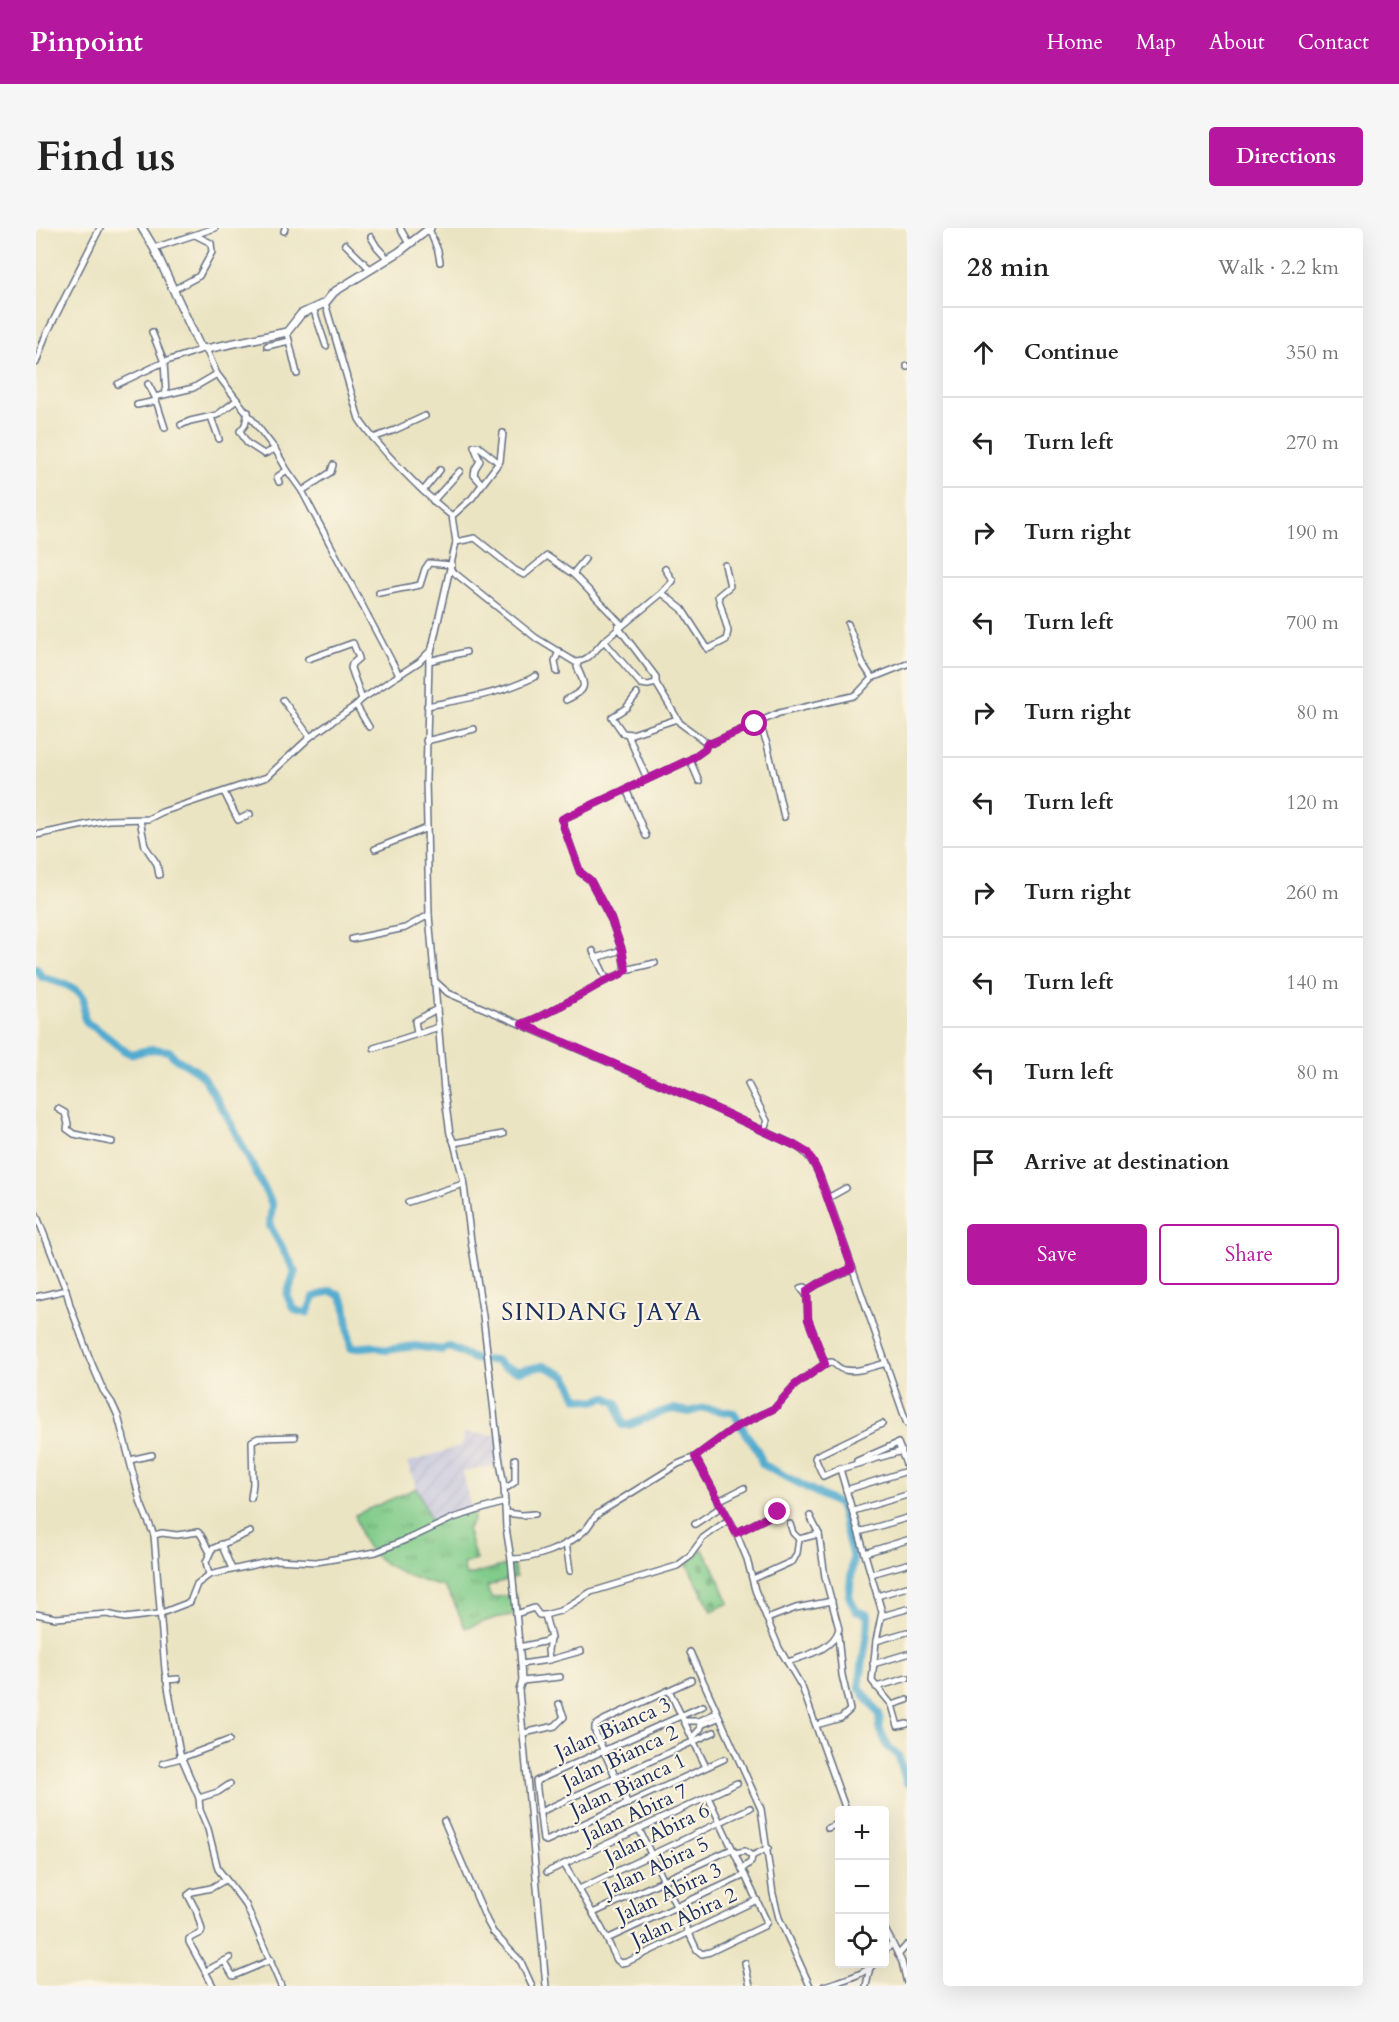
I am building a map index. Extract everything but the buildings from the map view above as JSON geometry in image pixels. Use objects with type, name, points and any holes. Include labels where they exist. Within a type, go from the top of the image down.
[{"type":"street","points":[[36,363],[45,338],[100,228]]},
{"type":"street","points":[[142,228],[217,374],[248,412],[302,491],[399,675]]},
{"type":"street","points":[[154,248],[215,228]]},
{"type":"street","points":[[400,228],[409,244]]},
{"type":"street","points":[[118,384],[164,362],[205,349],[287,332],[302,314],[325,303],[334,292],[388,259],[430,228],[440,262]]},
{"type":"street","points":[[174,290],[199,276],[212,252],[211,243],[195,235]]},
{"type":"street","points":[[371,237],[377,248],[388,259]]},
{"type":"street","points":[[345,244],[371,270]]},
{"type":"street","points":[[325,303],[355,410],[364,428],[423,491],[452,516],[456,542],[429,661],[426,741],[429,915],[444,1091],[450,1134],[463,1178],[504,1486],[506,1528],[521,1664],[522,1680],[519,1690],[527,1787],[546,1986]]},
{"type":"street","points":[[313,308],[326,346]]},
{"type":"street","points":[[152,332],[164,362],[166,394]]},
{"type":"street","points":[[287,332],[297,374]]},
{"type":"street","points":[[267,346],[289,341]]},
{"type":"street","points":[[137,405],[166,394],[193,388],[217,374]]},
{"type":"street","points":[[148,384],[156,399],[165,428]]},
{"type":"street","points":[[181,425],[217,415],[237,400]]},
{"type":"street","points":[[248,412],[245,425],[240,431],[247,443],[264,454],[274,449]]},
{"type":"street","points":[[373,438],[425,416]]},
{"type":"street","points":[[211,417],[219,439]]},
{"type":"street","points":[[452,516],[472,498],[499,462],[503,433]]},
{"type":"street","points":[[482,483],[474,475],[480,461],[474,446],[478,446],[499,462]]},
{"type":"street","points":[[302,491],[331,472],[333,465]]},
{"type":"street","points":[[279,482],[277,477],[287,470]]},
{"type":"street","points":[[423,491],[440,470]]},
{"type":"street","points":[[433,501],[460,471]]},
{"type":"street","points":[[456,542],[475,538],[524,575],[547,556],[574,574],[620,626],[656,676],[656,683],[677,719],[707,743],[712,743],[779,713],[853,696],[872,678],[907,664]]},
{"type":"street","points":[[574,574],[585,559]]},
{"type":"street","points":[[379,594],[420,585],[424,569],[429,563],[451,567],[536,638],[578,663]]},
{"type":"street","points":[[662,593],[682,609],[710,649],[727,639],[728,631],[718,596],[730,586],[725,565]]},
{"type":"street","points":[[578,663],[585,660],[620,626],[662,593],[673,581],[665,569]]},
{"type":"street","points":[[848,624],[863,664],[872,678]]},
{"type":"street","points":[[604,641],[641,684],[656,683]]},
{"type":"street","points":[[308,659],[353,643],[359,658],[351,668],[362,699]]},
{"type":"street","points":[[36,835],[108,820],[148,819],[162,812],[267,777],[310,737],[362,699],[419,662],[430,650]]},
{"type":"street","points":[[557,672],[555,661],[559,651]]},
{"type":"street","points":[[429,661],[466,652]]},
{"type":"street","points":[[566,700],[579,693],[584,687],[584,680],[577,668],[578,663]]},
{"type":"street","points":[[427,706],[483,696],[521,684],[536,676]]},
{"type":"street","points":[[637,694],[626,708],[613,715],[612,718],[623,733],[628,735],[647,778]]},
{"type":"street","points":[[282,700],[310,737]]},
{"type":"street","points":[[356,705],[369,727]]},
{"type":"street","points":[[628,735],[677,719]]},
{"type":"street","points":[[759,722],[767,744],[784,817]]},
{"type":"street","points":[[426,741],[474,729]]},
{"type":"street","points":[[626,970],[622,950],[611,919],[590,880],[580,872],[562,819],[690,760],[705,749],[707,743]]},
{"type":"street","points":[[690,760],[699,781]]},
{"type":"street","points":[[626,789],[646,836]]},
{"type":"street","points":[[224,792],[239,823],[250,814]]},
{"type":"street","points":[[140,820],[145,846],[157,864],[159,875]]},
{"type":"street","points":[[375,849],[427,828]]},
{"type":"street","points":[[352,939],[405,928],[429,915]]},
{"type":"street","points":[[596,958],[622,950]]},
{"type":"street","points":[[593,951],[607,980]]},
{"type":"street","points":[[522,1024],[544,1016],[626,970],[655,963]]},
{"type":"street","points":[[436,982],[448,993],[697,1100],[808,1153],[828,1198],[907,1424]]},
{"type":"street","points":[[417,1033],[415,1021],[437,1009]]},
{"type":"street","points":[[374,1048],[439,1027]]},
{"type":"street","points":[[748,1084],[767,1121],[764,1131]]},
{"type":"street","points":[[58,1109],[65,1113],[67,1129],[74,1134],[112,1142]]},
{"type":"street","points":[[454,1143],[503,1134]]},
{"type":"street","points":[[408,1203],[463,1184]]},
{"type":"street","points":[[828,1198],[846,1188]]},
{"type":"street","points":[[36,1214],[89,1357],[103,1390],[116,1410],[141,1504],[154,1535],[166,1680],[182,1758],[199,1798],[200,1810],[208,1829],[214,1858],[225,1880],[246,1905],[281,1986]]},
{"type":"street","points":[[825,1364],[808,1319],[808,1289],[852,1268]]},
{"type":"street","points":[[36,1297],[66,1290]]},
{"type":"street","points":[[511,1559],[539,1555],[566,1543],[584,1531],[599,1513],[678,1464],[695,1457],[739,1426],[775,1408],[795,1385],[825,1364],[831,1362],[840,1369],[849,1371],[886,1363]]},
{"type":"street","points":[[882,1424],[816,1456],[815,1461],[822,1475],[826,1476],[898,1443],[907,1467]]},
{"type":"street","points":[[251,1498],[254,1484],[252,1441],[258,1438],[295,1437]]},
{"type":"street","points":[[840,1469],[902,1451]]},
{"type":"street","points":[[130,1460],[152,1455]]},
{"type":"street","points":[[695,1457],[736,1533],[747,1559],[755,1590],[779,1648],[802,1687],[845,1806]]},
{"type":"street","points":[[504,1486],[508,1487],[515,1482],[517,1470],[515,1459]]},
{"type":"street","points":[[840,1469],[878,1596],[882,1617],[876,1641],[872,1681],[892,1705],[897,1724],[904,1725]]},
{"type":"street","points":[[846,1490],[907,1472]]},
{"type":"street","points":[[695,1524],[719,1504],[744,1488]]},
{"type":"street","points":[[853,1511],[907,1495]]},
{"type":"street","points":[[36,1614],[56,1618],[106,1614],[125,1618],[159,1614],[190,1602],[196,1584],[209,1575],[276,1560],[316,1562],[376,1552],[453,1518],[505,1502]]},
{"type":"street","points":[[736,1533],[778,1512]]},
{"type":"street","points":[[506,1513],[535,1514]]},
{"type":"street","points":[[810,1516],[819,1534],[825,1577],[839,1622],[842,1675],[850,1710],[841,1718],[816,1725]]},
{"type":"street","points":[[859,1532],[907,1518]]},
{"type":"street","points":[[516,1614],[534,1608],[538,1615],[545,1615],[569,1606],[591,1592],[656,1574],[681,1564],[703,1538],[728,1520]]},
{"type":"street","points":[[790,1524],[799,1539]]},
{"type":"street","points":[[154,1535],[198,1532],[210,1552]]},
{"type":"street","points":[[209,1575],[206,1562],[212,1549],[250,1532]]},
{"type":"street","points":[[799,1539],[819,1534]]},
{"type":"street","points":[[753,1579],[793,1561],[799,1539]]},
{"type":"street","points":[[865,1553],[907,1540]]},
{"type":"street","points":[[566,1543],[570,1570]]},
{"type":"street","points":[[221,1544],[232,1569]]},
{"type":"street","points":[[871,1574],[907,1564]]},
{"type":"street","points":[[878,1596],[907,1587]]},
{"type":"street","points":[[767,1619],[796,1608],[832,1601]]},
{"type":"street","points":[[882,1617],[907,1609]]},
{"type":"street","points":[[545,1615],[550,1639],[549,1660]]},
{"type":"street","points":[[876,1641],[907,1632]]},
{"type":"street","points":[[788,1662],[828,1645],[838,1634]]},
{"type":"street","points":[[519,1647],[550,1639]]},
{"type":"street","points":[[521,1664],[549,1660],[581,1651]]},
{"type":"street","points":[[690,1652],[714,1717],[761,1809],[773,1894],[779,1918],[810,1986]]},
{"type":"street","points":[[873,1664],[907,1654]]},
{"type":"street","points":[[522,1680],[560,1677]]},
{"type":"street","points":[[876,1687],[907,1678]]},
{"type":"street","points":[[166,1680],[178,1679]]},
{"type":"street","points":[[628,1804],[595,1732],[595,1726],[691,1680]]},
{"type":"street","points":[[669,1690],[706,1767]]},
{"type":"street","points":[[892,1705],[907,1700]]},
{"type":"street","points":[[524,1733],[558,1724],[564,1717],[559,1704]]},
{"type":"street","name":"Jalan Bianca 3","points":[[540,1812],[536,1781],[683,1718],[703,1706]]},
{"type":"street","points":[[683,1718],[700,1723],[714,1717]]},
{"type":"street","points":[[693,1740],[700,1723]]},
{"type":"street","name":"Jalan Bianca 2","points":[[540,1812],[714,1732]]},
{"type":"street","points":[[163,1763],[229,1740]]},
{"type":"street","name":"Jalan Bianca 1","points":[[540,1812],[543,1840],[546,1841],[724,1759]]},
{"type":"street","name":"Jalan Abira 7","points":[[547,1872],[737,1783]]},
{"type":"street","points":[[199,1798],[218,1792],[230,1784]]},
{"type":"street","points":[[639,1829],[688,1933],[697,1950],[705,1954],[766,1924],[766,1919],[708,1797]]},
{"type":"street","name":"Jalan Abira 6","points":[[579,1889],[750,1808]]},
{"type":"street","points":[[444,1821],[487,1921],[521,1962],[532,1986]]},
{"type":"street","points":[[828,1828],[835,1824]]},
{"type":"street","points":[[752,1856],[768,1848]]},
{"type":"street","points":[[734,1851],[745,1851],[752,1856]]},
{"type":"street","name":"Jalan Abira 5","points":[[593,1913],[663,1880],[734,1851]]},
{"type":"street","points":[[744,1872],[752,1856]]},
{"type":"street","points":[[564,1864],[607,1939]]},
{"type":"street","name":"Jalan Abira 3","points":[[607,1939],[744,1872]]},
{"type":"street","points":[[213,1986],[189,1942],[189,1939],[201,1933],[202,1930],[196,1910],[188,1895],[211,1888],[225,1880]]},
{"type":"street","name":"Jalan Abira 2","points":[[607,1939],[617,1960],[624,1963],[757,1900]]},
{"type":"street","points":[[889,1937],[903,1965],[907,1983]]},
{"type":"street","points":[[889,1947],[892,1944]]},
{"type":"street","points":[[898,1955],[907,1945]]},
{"type":"street","points":[[206,1971],[227,1960],[233,1976],[271,1960]]},
{"type":"street","points":[[745,1963],[750,1986]]},
{"type":"street","points":[[824,1986],[868,1968]]},
{"type":"street","points":[[866,1986],[870,1968]]},
{"type":"shaded area","points":[[464,1433],[501,1435],[504,1464],[463,1472],[471,1509],[432,1524],[407,1463],[463,1445]]},
{"type":"green space","points":[[417,1488],[432,1523],[471,1509],[474,1519],[467,1529],[476,1560],[463,1564],[466,1576],[513,1563],[516,1577],[487,1586],[491,1598],[515,1594],[518,1614],[495,1618],[465,1628],[453,1600],[444,1587],[400,1572],[378,1559],[370,1551],[364,1542],[355,1515]]},
{"type":"green space","points":[[702,1549],[713,1566],[729,1603],[712,1611],[687,1565]]},
{"type":"waterway","points":[[36,968],[42,977],[67,985],[79,992],[84,998],[84,1017],[87,1023],[125,1051],[131,1054],[153,1049],[169,1051],[176,1059],[194,1069],[204,1078],[226,1114],[272,1204],[270,1226],[295,1271],[287,1295],[292,1306],[296,1310],[307,1313],[314,1297],[331,1291],[340,1295],[345,1304],[351,1348],[375,1346],[386,1350],[415,1346],[442,1350],[449,1347],[475,1359],[495,1360],[504,1367],[519,1371],[544,1366],[567,1377],[577,1398],[594,1401],[606,1397],[617,1403],[623,1425],[674,1409],[689,1412],[703,1408],[734,1413],[758,1451],[762,1464],[840,1505],[853,1558],[849,1596],[856,1611],[868,1615],[859,1687],[879,1714],[880,1730],[888,1747],[898,1755],[907,1783]]},
{"type":"district","name":"SINDANG JAYA","points":[[602,1312]]},
{"type":"route","points":[[755,724],[712,743],[707,743],[705,749],[691,759],[562,819],[580,872],[590,880],[611,919],[622,950],[626,970],[625,973],[607,980],[544,1016],[522,1024],[794,1145],[808,1153],[812,1160],[828,1198],[852,1268],[807,1291],[808,1319],[825,1364],[795,1385],[775,1408],[736,1427],[695,1457],[736,1533],[778,1512]]}]
